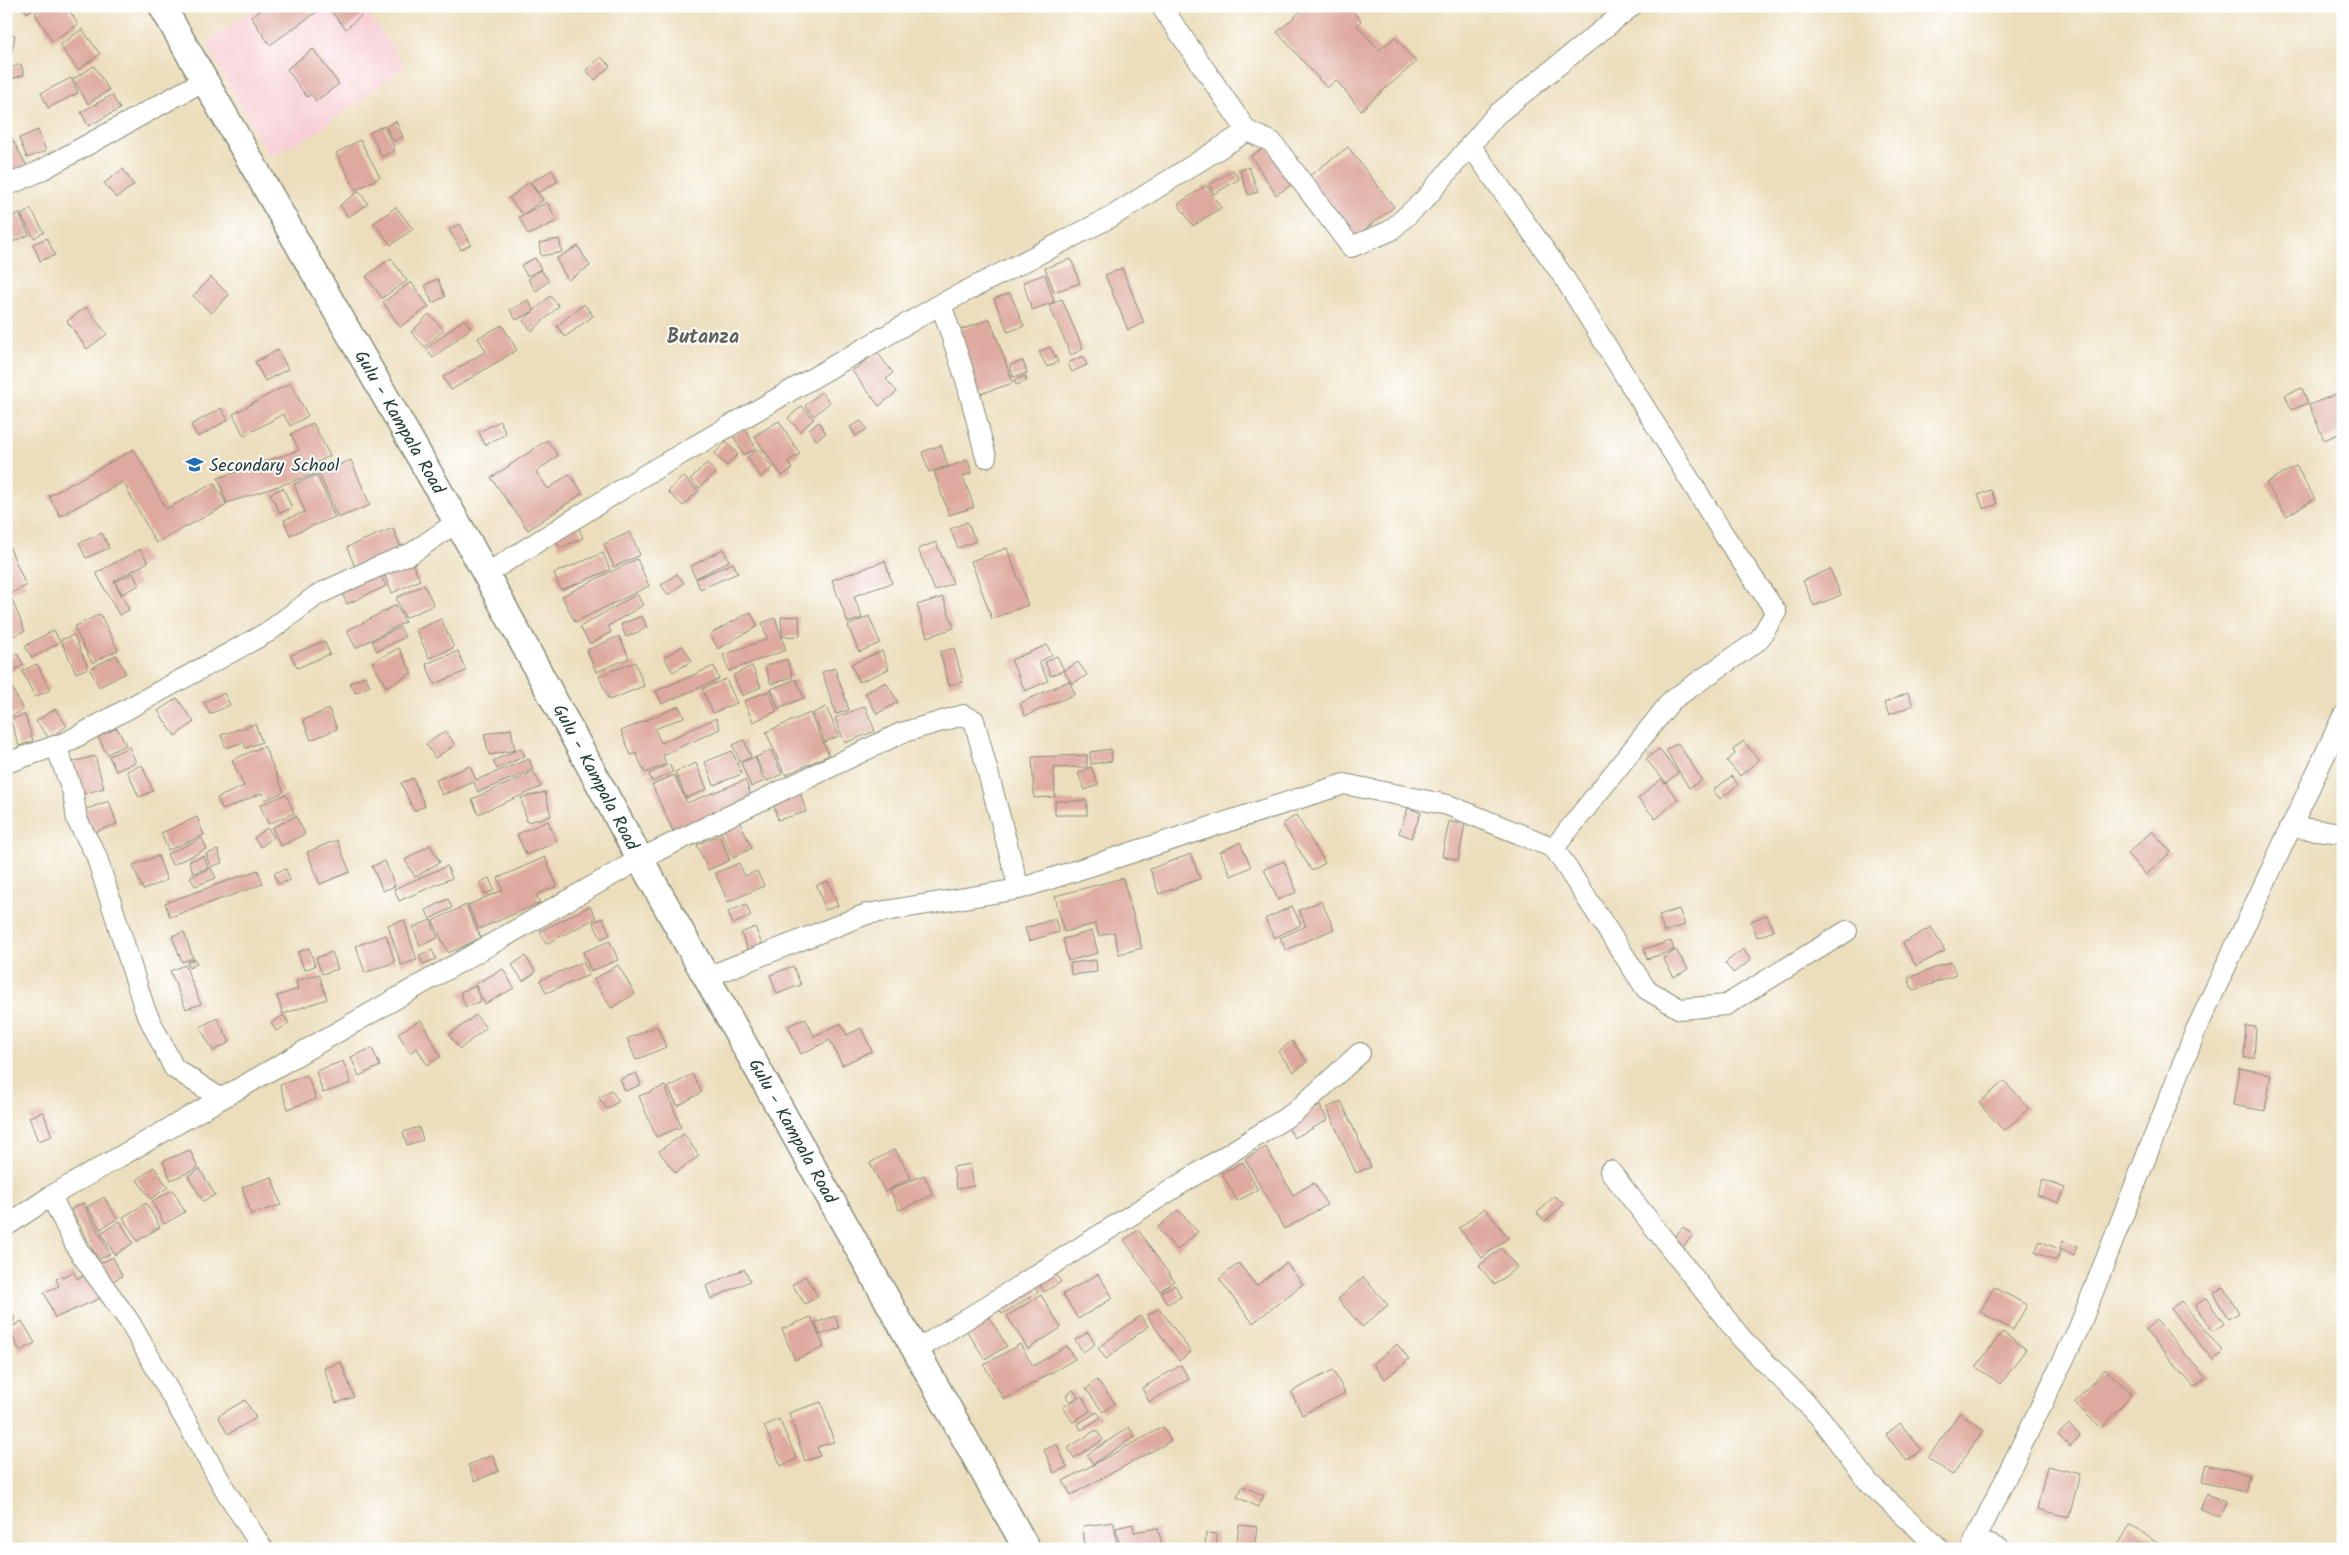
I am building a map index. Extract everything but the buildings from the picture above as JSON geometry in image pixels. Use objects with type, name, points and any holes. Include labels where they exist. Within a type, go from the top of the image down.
[{"type":"main road","name":"Gulu - Kampala Road","points":[[162,6],[457,522],[640,859],[1027,1549]]},
{"type":"street","points":[[1162,6],[1247,131],[1272,142],[1351,247],[1390,231],[1425,199],[1496,115],[1632,6]]},
{"type":"street","points":[[6,186],[38,172],[206,80]]},
{"type":"street","points":[[486,574],[643,476],[941,304],[1111,217],[1247,131]]},
{"type":"street","points":[[1470,145],[1563,276],[1724,535],[1776,612],[1759,640],[1672,700],[1554,848]]},
{"type":"street","points":[[941,304],[968,383],[986,457]]},
{"type":"street","points":[[6,763],[67,742],[268,632],[318,595],[412,553],[457,522]]},
{"type":"street","points":[[6,1226],[50,1196],[640,859],[901,733],[964,715],[974,720],[1019,889]]},
{"type":"street","points":[[2000,1549],[1973,1544],[2078,1330],[2196,1030],[2343,716]]},
{"type":"street","points":[[56,746],[72,793],[77,820],[96,855],[145,1010],[174,1068],[221,1098]]},
{"type":"street","points":[[707,977],[867,914],[1019,889],[1344,784],[1448,805],[1554,848],[1646,989],[1680,1009],[1726,1005],[1847,931]]},
{"type":"street","points":[[2290,827],[2343,833]]},
{"type":"street","points":[[917,1350],[1295,1112],[1360,1053]]},
{"type":"street","points":[[1610,1171],[1742,1339],[1818,1415],[1869,1483],[1940,1549]]},
{"type":"street","points":[[50,1196],[78,1250],[129,1321],[227,1493],[263,1549]]},
{"type":"shaded area","points":[[258,6],[363,6],[405,66],[315,134],[269,157],[206,43]]},
{"type":"place","name":"Secondary School","points":[[195,465]]},
{"type":"district","name":"Butanza","points":[[703,336]]}]
